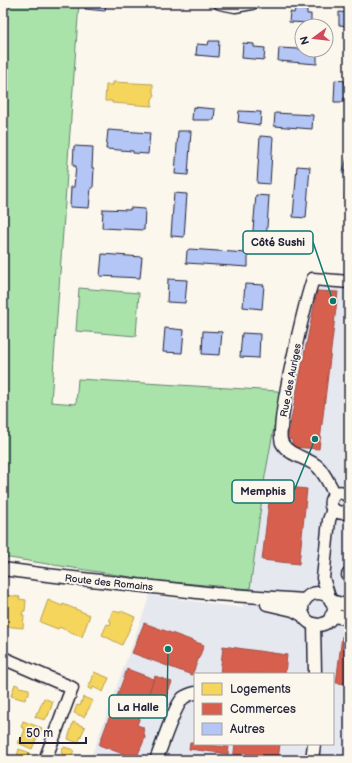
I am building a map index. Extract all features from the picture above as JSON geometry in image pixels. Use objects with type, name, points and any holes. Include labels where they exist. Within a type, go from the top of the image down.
[{"type":"street","points":[[220,3],[235,6],[252,3]]},
{"type":"street","name":"Rue des Auriges","points":[[335,494],[318,466],[288,450],[281,442],[280,431],[283,409],[312,279],[349,282]]},
{"type":"street","points":[[349,497],[342,492],[335,494],[331,499],[331,506],[335,512],[342,513],[349,508]]},
{"type":"street","points":[[316,673],[314,624],[324,623],[331,616],[333,611],[323,578],[329,520],[333,509]]},
{"type":"street","name":"Route des Romains","points":[[3,569],[215,594],[309,597],[318,593],[324,594],[330,599],[349,606]]},
{"type":"street","points":[[304,616],[302,605],[323,578]]},
{"type":"street","name":"Route des Romains","points":[[215,594],[242,601],[293,610],[314,624]]},
{"type":"street","points":[[331,616],[349,618]]},
{"type":"street","points":[[3,658],[72,688],[46,760]]},
{"type":"street","points":[[156,760],[173,716],[182,699],[194,693]]},
{"type":"street","points":[[312,760],[314,745]]},
{"type":"shaded area","points":[[307,274],[349,279],[349,760],[90,760],[150,595],[242,608],[250,589],[265,476],[277,407]]},
{"type":"green space","points":[[3,3],[79,3],[51,402],[76,404],[78,379],[278,391],[280,394],[265,476],[250,589],[150,580],[3,557]]},
{"type":"green space","points":[[79,288],[139,293],[136,336],[76,331]]},
{"type":"building: Logements","points":[[113,82],[153,84],[153,92],[155,95],[152,99],[152,106],[112,103],[112,101],[105,101],[106,85],[113,85]]},
{"type":"building: Logements","points":[[5,595],[20,597],[19,599],[26,600],[25,611],[23,611],[22,615],[24,615],[23,628],[3,626],[3,607]]},
{"type":"building: Logements","points":[[48,600],[62,606],[63,604],[90,615],[82,637],[59,627],[58,629],[40,622]]},
{"type":"building: Logements","points":[[113,610],[120,613],[121,611],[135,617],[122,645],[102,635],[107,624],[110,625],[111,621],[109,620]]},
{"type":"building: Logements","points":[[94,672],[109,678],[103,692],[93,687],[92,690],[88,688]]},
{"type":"building: Logements","points":[[15,684],[19,687],[29,689],[29,695],[26,696],[25,700],[11,696]]},
{"type":"building: Logements","points":[[83,697],[93,701],[84,717],[74,713],[77,705],[80,706]]},
{"type":"building: Logements","points":[[44,698],[53,702],[45,720],[35,717]]},
{"type":"building: Logements","points":[[23,721],[39,727],[32,749],[18,743],[19,740],[21,740],[25,729],[21,727]]},
{"type":"building: Logements","points":[[73,722],[85,727],[78,743],[68,739]]},
{"type":"building: Logements","points":[[39,727],[42,728],[38,737],[35,736]]},
{"type":"building: Logements","points":[[64,747],[74,750],[71,758],[72,760],[59,760],[60,757],[62,758],[63,755],[61,752],[62,748]]},
{"type":"building: Logements","points":[[19,749],[30,753],[27,760],[16,760]]},
{"type":"building: Commerces","points":[[317,291],[338,292],[319,449],[292,447],[292,440],[287,439]]},
{"type":"building: Commerces","points":[[271,485],[307,489],[299,564],[262,560]]},
{"type":"building: Commerces","points":[[144,623],[204,645],[192,675],[132,653]]},
{"type":"building: Commerces","points":[[342,636],[349,637],[349,684],[336,683]]},
{"type":"building: Commerces","points":[[223,646],[287,655],[285,673],[220,673]]},
{"type":"building: Commerces","points":[[127,669],[154,679],[137,725],[143,727],[145,738],[136,759],[99,745]]},
{"type":"building: Commerces","points":[[155,676],[172,682],[160,712],[144,706]]},
{"type":"building: Commerces","points":[[190,742],[194,742],[194,745],[229,747],[228,754],[189,749]]},
{"type":"building: Commerces","points":[[235,745],[280,745],[278,760],[246,756],[245,752],[233,760]]},
{"type":"building: Autres","points":[[85,3],[106,3],[105,11],[85,9]]},
{"type":"building: Autres","points":[[295,9],[307,10],[307,14],[311,14],[311,18],[294,18],[294,22],[289,22],[290,12],[294,13]]},
{"type":"building: Autres","points":[[339,12],[349,13],[349,26],[339,25]]},
{"type":"building: Autres","points":[[209,41],[219,41],[218,57],[196,55],[197,44],[208,45]]},
{"type":"building: Autres","points":[[243,43],[254,44],[254,47],[265,48],[264,60],[242,58]]},
{"type":"building: Autres","points":[[279,48],[294,49],[294,58],[317,58],[317,64],[278,61]]},
{"type":"building: Autres","points":[[335,80],[345,81],[345,85],[348,85],[347,98],[344,98],[343,102],[334,102]]},
{"type":"building: Autres","points":[[193,107],[215,109],[214,120],[192,120]]},
{"type":"building: Autres","points":[[239,111],[261,112],[260,125],[238,122]]},
{"type":"building: Autres","points":[[275,113],[313,115],[312,129],[274,126]]},
{"type":"building: Autres","points":[[108,130],[150,133],[148,154],[133,153],[133,151],[106,149]]},
{"type":"building: Autres","points":[[178,131],[191,131],[188,175],[175,174]]},
{"type":"building: Autres","points":[[260,136],[273,137],[270,184],[257,183]]},
{"type":"building: Autres","points":[[74,146],[93,147],[93,188],[91,188],[89,208],[70,207],[71,187],[74,187],[76,166],[73,166]]},
{"type":"building: Autres","points":[[297,166],[310,167],[306,218],[293,217]]},
{"type":"building: Autres","points":[[346,189],[349,189],[349,203],[344,203]]},
{"type":"building: Autres","points":[[174,193],[187,194],[184,237],[171,236]]},
{"type":"building: Autres","points":[[256,195],[269,196],[266,243],[252,242]]},
{"type":"building: Autres","points":[[130,208],[145,209],[144,230],[102,228],[103,209],[130,210]]},
{"type":"building: Autres","points":[[189,249],[247,253],[248,267],[186,263],[187,251]]},
{"type":"building: Autres","points":[[102,254],[142,257],[140,278],[100,276]]},
{"type":"building: Autres","points":[[168,279],[187,280],[185,303],[167,302]]},
{"type":"building: Autres","points":[[245,284],[264,285],[262,309],[243,307]]},
{"type":"building: Autres","points":[[165,328],[184,330],[182,353],[163,352]]},
{"type":"building: Autres","points":[[203,331],[222,332],[220,355],[202,354]]},
{"type":"building: Autres","points":[[242,333],[260,334],[259,358],[240,357]]},
{"type":"waterway","points":[[343,173],[349,154]]},
{"type":"place","name":"Côté Sushi","points":[[333,301]]},
{"type":"place","name":"Memphis","points":[[315,439]]},
{"type":"place","name":"La Halle","points":[[168,649]]}]
